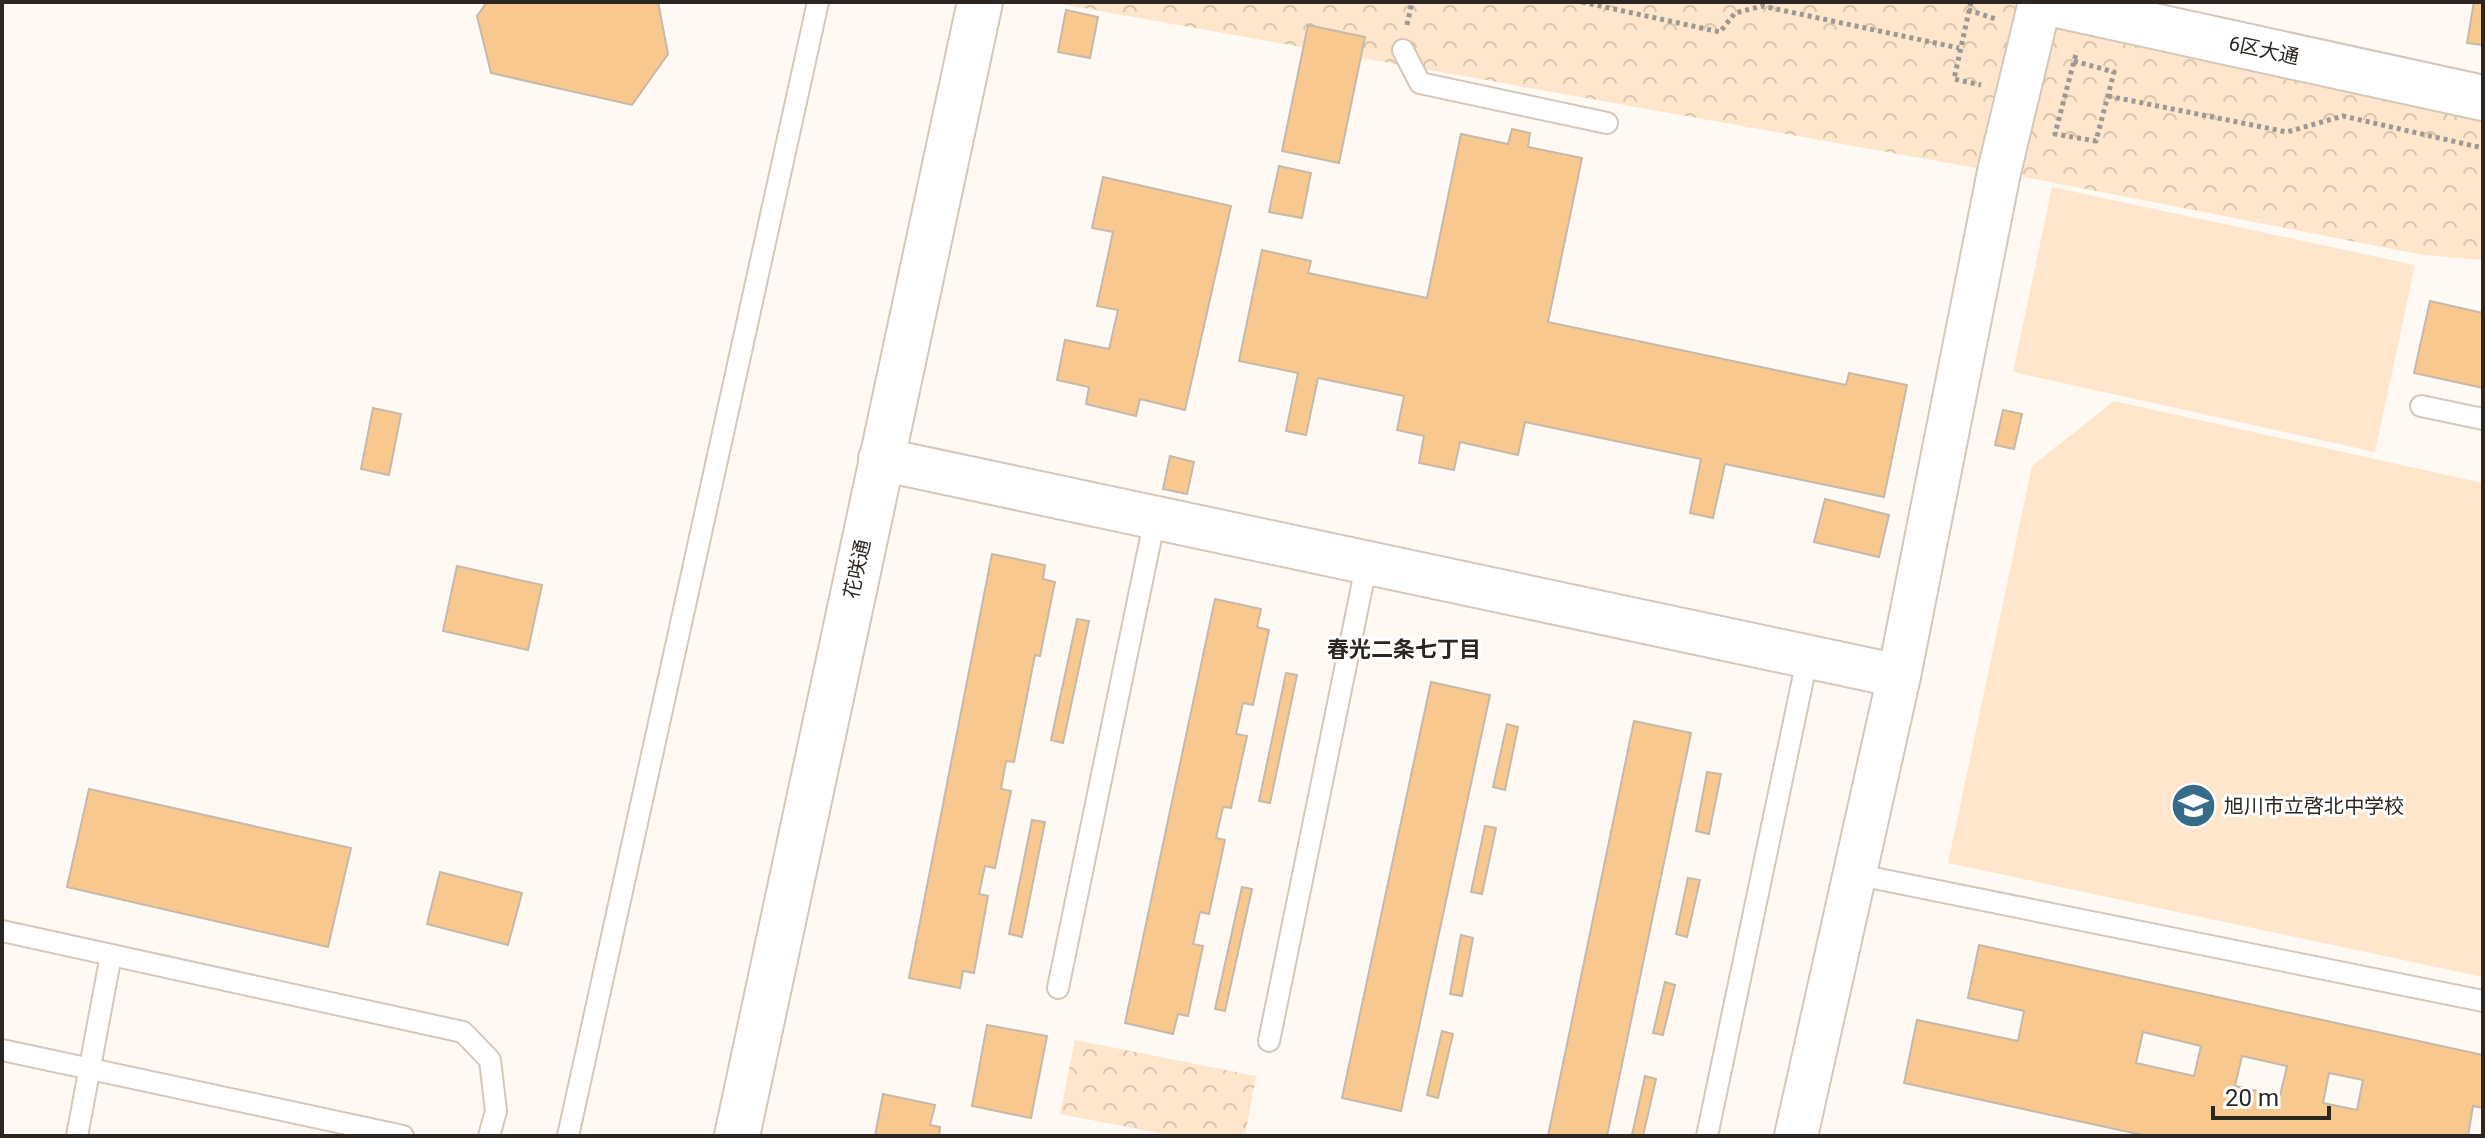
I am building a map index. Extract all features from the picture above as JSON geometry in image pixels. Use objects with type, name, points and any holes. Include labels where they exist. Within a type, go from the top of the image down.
[{"type":"street","name":"花咲通","points":[[737,1136],[980,2]]},
{"type":"street","points":[[1796,1136],[1899,676],[1999,172],[2042,2]]},
{"type":"street","name":"6区大通","points":[[2042,2],[2483,98]]},
{"type":"street","points":[[880,459],[1899,676]]},
{"type":"lane","points":[[568,1136],[818,2]]},
{"type":"lane","points":[[1403,50],[1420,83],[1607,123]]},
{"type":"lane","points":[[2421,406],[2483,419]]},
{"type":"lane","points":[[1058,988],[1155,518]]},
{"type":"lane","points":[[1269,1041],[1367,562]]},
{"type":"lane","points":[[1707,1136],[1808,655]]},
{"type":"lane","points":[[1854,874],[2483,1001]]},
{"type":"lane","points":[[2,931],[463,1032],[490,1060],[496,1111],[489,1136]]},
{"type":"lane","points":[[77,1136],[111,955]]},
{"type":"lane","points":[[2,1050],[403,1136]]},
{"type":"path","points":[[1582,2],[1720,32],[1735,13],[1762,6],[1959,48]]},
{"type":"path","points":[[1968,10],[1971,2]]},
{"type":"path","points":[[2074,61],[2114,72],[2096,141],[2055,134],[2074,61],[2088,11]]},
{"type":"path","points":[[2108,96],[2287,132],[2343,116],[2483,148]]},
{"type":"green space","points":[[1050,2],[2044,2],[2483,98],[2483,260],[2423,255],[1999,172]]},
{"type":"green space","points":[[2052,187],[2415,265],[2375,452],[2013,372]]},
{"type":"green space","points":[[2114,401],[2483,483],[2483,977],[1948,863],[2032,466]]},
{"type":"green space","points":[[1075,1040],[1256,1076],[1245,1136],[1174,1136],[1060,1114]]},
{"type":"building","points":[[487,2],[658,2],[668,54],[632,105],[491,73],[477,16]]},
{"type":"building","points":[[2474,2],[2483,2],[2483,45],[2467,43]]},
{"type":"building","points":[[1066,10],[1098,17],[1090,58],[1058,52]]},
{"type":"building","points":[[1308,25],[1365,37],[1339,163],[1282,151]]},
{"type":"building","points":[[1512,129],[1530,133],[1528,147],[1582,158],[1548,322],[1846,385],[1849,373],[1907,385],[1884,497],[1725,464],[1713,518],[1690,513],[1701,459],[1525,422],[1518,455],[1460,442],[1454,470],[1419,463],[1424,436],[1397,430],[1404,396],[1318,378],[1306,435],[1286,431],[1298,373],[1239,361],[1262,250],[1311,261],[1308,273],[1427,298],[1461,134],[1508,144]]},
{"type":"building","points":[[1279,166],[1311,173],[1302,218],[1269,212]]},
{"type":"building","points":[[1103,177],[1231,206],[1185,410],[1140,399],[1136,416],[1086,404],[1089,387],[1057,380],[1065,340],[1109,349],[1118,310],[1097,306],[1113,232],[1092,228]]},
{"type":"building","points":[[2430,301],[2483,313],[2483,388],[2414,373]]},
{"type":"building","points":[[373,408],[401,414],[389,475],[361,469]]},
{"type":"building","points":[[2003,410],[2022,414],[2014,449],[1995,445]]},
{"type":"building","points":[[1170,456],[1194,462],[1187,494],[1163,489]]},
{"type":"building","points":[[1825,499],[1889,515],[1879,557],[1814,542]]},
{"type":"building","points":[[992,554],[1045,565],[1043,579],[1055,582],[1040,656],[1035,655],[1014,762],[1006,761],[1001,789],[1011,791],[995,868],[985,866],[979,894],[988,896],[974,973],[963,971],[960,988],[909,978]]},
{"type":"building","points":[[457,566],[542,585],[528,650],[443,631]]},
{"type":"building","points":[[1215,599],[1261,609],[1257,627],[1269,630],[1253,705],[1243,703],[1236,734],[1247,736],[1231,808],[1223,807],[1216,838],[1225,840],[1209,914],[1200,912],[1193,944],[1203,946],[1188,1016],[1178,1014],[1173,1034],[1125,1023]]},
{"type":"building","points":[[1077,619],[1089,621],[1063,743],[1051,740]]},
{"type":"building","points":[[1286,673],[1297,675],[1270,803],[1259,801]]},
{"type":"building","points":[[1431,682],[1490,695],[1401,1111],[1342,1098]]},
{"type":"building","points":[[1634,721],[1691,733],[1607,1136],[1548,1136]]},
{"type":"building","points":[[1507,724],[1518,727],[1505,790],[1493,787]]},
{"type":"building","points":[[1707,772],[1721,774],[1709,834],[1696,831]]},
{"type":"building","points":[[89,789],[351,848],[328,947],[67,887]]},
{"type":"building","points":[[1032,820],[1045,822],[1022,937],[1009,934]]},
{"type":"building","points":[[1485,826],[1496,828],[1482,894],[1471,892]]},
{"type":"building","points":[[440,872],[522,893],[508,945],[427,924]]},
{"type":"building","points":[[1688,878],[1700,880],[1687,937],[1676,934]]},
{"type":"building","points":[[1242,887],[1252,889],[1225,1011],[1215,1009]]},
{"type":"building","points":[[1461,935],[1473,938],[1462,996],[1450,994]]},
{"type":"building","points":[[1979,945],[2483,1055],[2483,1108],[2473,1106],[2468,1136],[2147,1136],[1904,1083],[1917,1020],[2018,1041],[2024,1011],[1968,998]],"holes":[[[2143,1032],[2201,1046],[2194,1076],[2136,1063]],[[2242,1056],[2287,1066],[2280,1096],[2235,1086]],[[2329,1073],[2363,1080],[2357,1110],[2323,1103]]]},
{"type":"building","points":[[1665,982],[1675,985],[1663,1035],[1653,1033]]},
{"type":"building","points":[[987,1025],[1047,1036],[1031,1118],[972,1106]]},
{"type":"building","points":[[1442,1031],[1453,1034],[1438,1098],[1427,1095]]},
{"type":"building","points":[[1645,1076],[1656,1079],[1643,1136],[1632,1135]]},
{"type":"building","points":[[883,1094],[935,1105],[930,1125],[940,1127],[939,1136],[875,1136]]},
{"type":"place","name":"旭川市立啓北中学校","points":[[2193,806]]},
{"type":"district","name":"春光二条七丁目","points":[[1404,649]]}]
